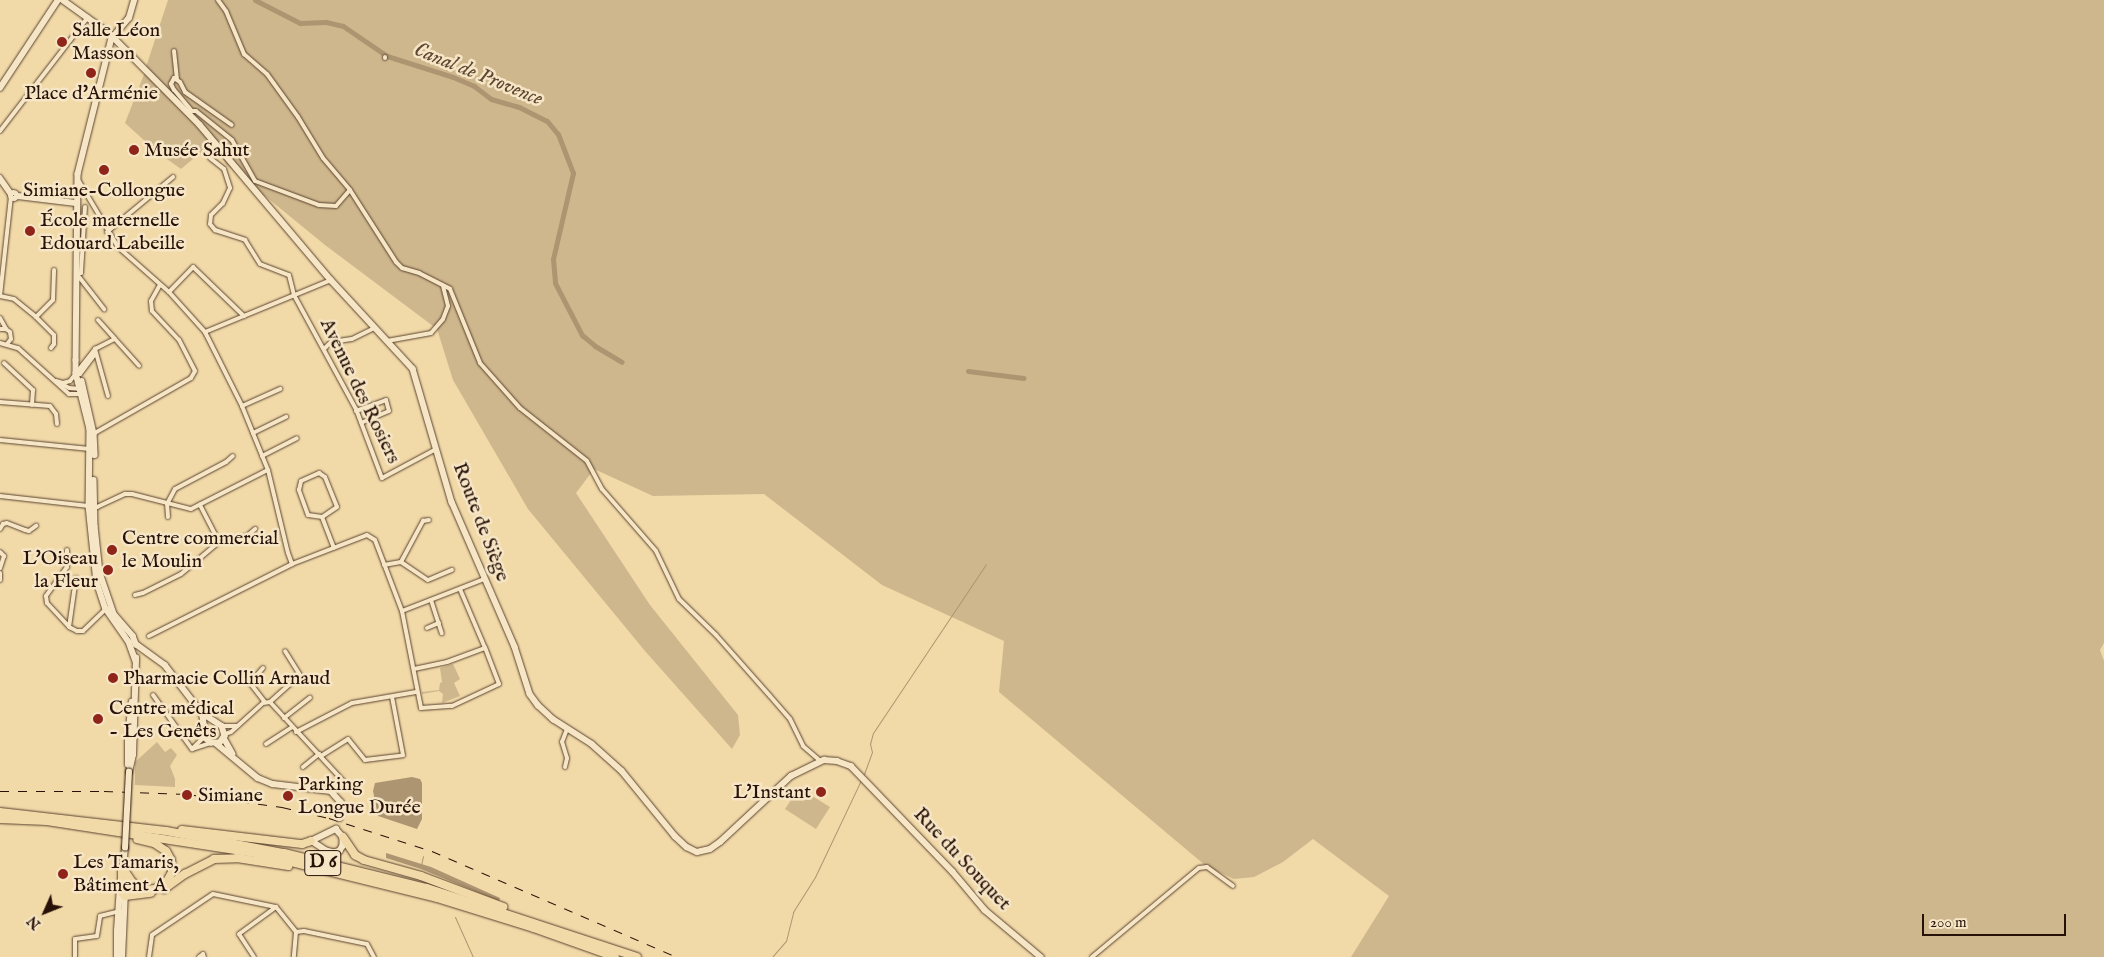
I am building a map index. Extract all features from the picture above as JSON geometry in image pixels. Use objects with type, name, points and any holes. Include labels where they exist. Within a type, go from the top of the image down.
[{"type":"highway","name":"D 6","points":[[0,817],[81,820],[166,831],[284,853],[427,888],[637,957]]},
{"type":"highway","name":"D 6","points":[[0,817],[47,821],[260,854],[469,908],[615,957]]},
{"type":"highway","points":[[0,817],[154,843],[166,851],[171,860],[172,872],[166,883],[155,889],[143,890],[132,882],[124,872]]},
{"type":"highway","points":[[81,820],[302,844],[311,841]]},
{"type":"highway","points":[[343,838],[355,855],[364,860],[421,876],[603,946]]},
{"type":"highway","name":"D 6","points":[[125,896],[156,893],[205,863],[225,857],[332,872]]},
{"type":"highway","points":[[124,872],[125,896]]},
{"type":"main road","points":[[0,88],[58,0]]},
{"type":"main road","name":"Route de Siège","points":[[63,0],[88,17],[189,110],[331,280],[412,369],[452,502],[514,647],[532,698],[553,719],[592,744],[622,771],[675,836],[687,848],[698,852],[710,849],[720,842],[791,776],[820,761]]},
{"type":"main road","points":[[117,957],[124,872],[129,738],[136,649],[126,627],[114,614],[100,572],[92,506],[94,494],[92,431],[76,360],[76,206],[78,176],[112,38],[129,18],[134,0]]},
{"type":"main road","points":[[0,178],[11,196],[15,192],[18,196],[76,206]]},
{"type":"main road","points":[[93,450],[91,536],[97,582],[107,609],[136,649],[150,654],[176,677],[202,713],[222,726],[224,736],[235,758]]},
{"type":"main road","points":[[91,536],[95,528]]},
{"type":"main road","points":[[107,609],[108,600]]},
{"type":"main road","points":[[129,772],[133,754],[134,690]]},
{"type":"main road","points":[[202,713],[206,729],[205,736],[235,758],[251,773],[273,784],[332,791],[341,802],[338,824],[343,838],[343,846],[334,853],[311,841]]},
{"type":"main road","points":[[129,738],[135,719]]},
{"type":"main road","points":[[206,729],[215,723]]},
{"type":"main road","points":[[214,743],[224,736]]},
{"type":"main road","name":"Rue du Souquet","points":[[820,761],[837,761],[851,766],[953,872],[985,910],[1041,957]]},
{"type":"main road","points":[[311,841],[338,824]]},
{"type":"main road","points":[[122,957],[121,910],[125,896]]},
{"type":"street","points":[[218,0],[226,11],[244,54],[267,74],[298,117],[323,158],[350,190],[396,262],[402,268],[419,273],[450,289],[480,363],[520,408],[587,461],[602,489],[656,551],[679,599],[716,635],[770,696],[790,719],[804,746],[820,761]]},
{"type":"street","points":[[0,131],[88,17]]},
{"type":"street","points":[[174,51],[177,79],[185,92],[232,125]]},
{"type":"street","points":[[177,79],[172,80],[174,90],[189,110],[220,129],[232,140],[255,181],[320,205],[336,206],[350,190]]},
{"type":"street","name":"Avenue des Rosiers","points":[[210,158],[224,169],[230,183],[227,197],[211,215],[210,224],[212,228],[245,240],[260,264],[290,275],[294,296],[356,411],[382,478],[436,450]]},
{"type":"street","points":[[78,176],[107,232],[122,252],[169,292],[205,332],[242,406],[268,470],[292,564]]},
{"type":"street","points":[[107,232],[173,177]]},
{"type":"street","points":[[11,196],[0,296],[14,299],[54,335],[54,344],[51,348]]},
{"type":"street","points":[[76,206],[94,208]]},
{"type":"street","points":[[85,207],[81,273],[76,273],[104,309]]},
{"type":"street","points":[[169,292],[193,267],[244,316]]},
{"type":"street","points":[[36,317],[53,300],[54,270]]},
{"type":"street","points":[[205,332],[331,280]]},
{"type":"street","points":[[92,431],[105,428],[190,378],[195,371],[179,340],[152,311],[151,301],[160,284]]},
{"type":"street","points":[[387,341],[430,333],[443,319],[448,306],[443,286]]},
{"type":"street","points":[[0,318],[18,348],[56,381],[66,387],[83,391]]},
{"type":"street","points":[[98,320],[139,366]]},
{"type":"street","points":[[324,349],[331,342],[352,339],[375,328]]},
{"type":"street","points":[[0,329],[6,329]]},
{"type":"street","points":[[2,344],[12,337]]},
{"type":"street","points":[[56,381],[70,381],[96,351],[115,338]]},
{"type":"street","points":[[2,344],[18,348]]},
{"type":"street","points":[[96,351],[108,396]]},
{"type":"street","points":[[4,363],[33,390],[32,404]]},
{"type":"street","points":[[242,406],[280,389]]},
{"type":"street","points":[[356,411],[384,399],[389,411],[361,423]]},
{"type":"street","points":[[0,402],[50,406],[56,414],[57,424]]},
{"type":"street","points":[[253,433],[286,417]]},
{"type":"street","points":[[262,456],[297,438]]},
{"type":"street","points":[[0,440],[93,450]]},
{"type":"street","points":[[168,517],[167,504],[175,489],[226,462],[233,456]]},
{"type":"street","points":[[0,496],[92,506],[125,494],[132,494],[191,509],[268,470]]},
{"type":"street","points":[[319,473],[325,477],[337,507],[322,517],[308,515],[299,490],[301,481],[319,473]]},
{"type":"street","points":[[200,505],[219,542]]},
{"type":"street","points":[[322,517],[334,548]]},
{"type":"street","points":[[401,562],[423,521],[429,520]]},
{"type":"street","points":[[0,529],[3,524],[7,523],[29,531],[36,526]]},
{"type":"street","points":[[135,595],[143,593],[181,574],[219,542],[247,536],[255,529]]},
{"type":"street","points":[[149,636],[292,564],[368,535],[375,540],[402,611],[414,669],[416,692],[421,708],[447,707],[499,684],[460,589]]},
{"type":"street","points":[[67,550],[67,567],[46,596],[47,603],[70,627],[77,631],[83,632],[107,609],[116,620],[126,627]]},
{"type":"street","points":[[0,552],[4,556],[0,568]]},
{"type":"street","points":[[384,565],[401,562],[428,580],[452,570]]},
{"type":"street","points":[[0,573],[0,580]]},
{"type":"street","points":[[70,627],[76,578]]},
{"type":"street","points":[[402,611],[484,578]]},
{"type":"street","points":[[431,600],[442,633]]},
{"type":"street","points":[[427,628],[439,624]]},
{"type":"street","points":[[414,669],[447,662],[485,648]]},
{"type":"street","points":[[224,736],[265,702],[270,702],[300,675],[285,651]]},
{"type":"street","points":[[263,668],[250,682],[265,702]]},
{"type":"street","points":[[296,732],[352,703],[416,692]]},
{"type":"street","points":[[153,695],[192,749]]},
{"type":"street","points":[[303,767],[348,739],[365,760],[403,755],[392,697]]},
{"type":"street","points":[[284,718],[310,698]]},
{"type":"street","points":[[270,702],[344,782]]},
{"type":"street","points":[[222,726],[236,726]]},
{"type":"street","points":[[266,744],[292,727]]},
{"type":"street","points":[[565,767],[567,758],[562,739],[567,729]]},
{"type":"street","points":[[192,749],[201,743],[205,736]]},
{"type":"street","points":[[129,738],[133,754]]},
{"type":"street","points":[[192,749],[214,743]]},
{"type":"street","points":[[1092,957],[1199,868],[1206,867],[1233,886]]},
{"type":"street","points":[[149,957],[152,935],[213,894],[276,907],[296,932],[294,957]]},
{"type":"street","points":[[254,957],[238,934],[276,907]]},
{"type":"street","points":[[75,957],[75,939],[90,939],[96,936],[100,916],[121,910]]},
{"type":"street","points":[[296,932],[304,931],[367,944],[374,957]]},
{"type":"street","points":[[199,957],[203,954],[204,957]]},
{"type":"shaded area","points":[[168,0],[2104,0],[2104,643],[2100,650],[2104,661],[2104,957],[1351,957],[1389,896],[1313,839],[1283,862],[1254,877],[1234,879],[1206,866],[999,692],[1004,641],[882,585],[764,494],[653,496],[594,469],[576,493],[650,605],[738,715],[740,735],[732,749],[645,651],[528,509],[453,380],[437,329],[325,245],[226,164],[203,127],[146,67]]},
{"type":"shaded area","points":[[145,72],[198,125],[212,143],[181,169],[157,152],[125,123]]},
{"type":"shaded area","points":[[453,664],[460,679],[454,683],[460,696],[442,703],[443,694],[439,691],[422,694],[422,692],[439,690],[440,683],[442,682],[440,668]]},
{"type":"shaded area","points":[[157,742],[165,752],[171,748],[177,755],[170,766],[175,779],[175,787],[135,785],[135,762]]},
{"type":"shaded area","points":[[412,777],[420,779],[422,783],[422,819],[417,829],[378,816],[373,791],[375,783]]},
{"type":"shaded area","points":[[799,788],[830,807],[816,829],[785,809]]},
{"type":"shaded area","points":[[386,853],[431,867],[500,898],[499,901],[421,869],[386,858]]},
{"type":"waterway","name":"Canal de Provence","points":[[255,0],[300,23],[326,22],[343,26],[387,56],[453,77],[474,86],[491,99],[519,107],[547,121],[558,134],[573,173],[553,259],[555,283],[582,335],[595,346],[622,362]]},
{"type":"waterway","name":"Canal de Provence","points":[[968,371],[1024,378]]},
{"type":"waterway","points":[[864,774],[872,752],[870,744],[873,733],[986,564]]},
{"type":"waterway","points":[[772,957],[786,941],[793,912],[815,877],[861,780]]},
{"type":"waterway","points":[[421,865],[423,856]]},
{"type":"waterway","points":[[455,917],[473,957]]},
{"type":"railway","points":[[0,791],[104,791],[187,794],[282,807],[329,818],[432,851],[677,957]]},
{"type":"place","name":"Salle Léon Masson","points":[[62,42]]},
{"type":"place","name":"Place d'Arménie","points":[[91,73]]},
{"type":"place","name":"Musée Sahut","points":[[134,150]]},
{"type":"place","name":"Simiane-Collongue","points":[[104,170]]},
{"type":"place","name":"École maternelle Edouard Labeille","points":[[30,231]]},
{"type":"place","name":"Centre commercial le Moulin","points":[[112,550]]},
{"type":"place","name":"L'Oiseau la Fleur","points":[[108,570]]},
{"type":"place","name":"Pharmacie Collin Arnaud","points":[[113,678]]},
{"type":"place","name":"Centre médical - Les Genêts","points":[[98,719]]},
{"type":"place","name":"L'Instant","points":[[821,792]]},
{"type":"place","name":"Simiane","points":[[187,795]]},
{"type":"place","name":"Parking Longue Durée","points":[[288,796]]},
{"type":"place","name":"Les Tamaris, Bâtiment A","points":[[63,874]]}]
